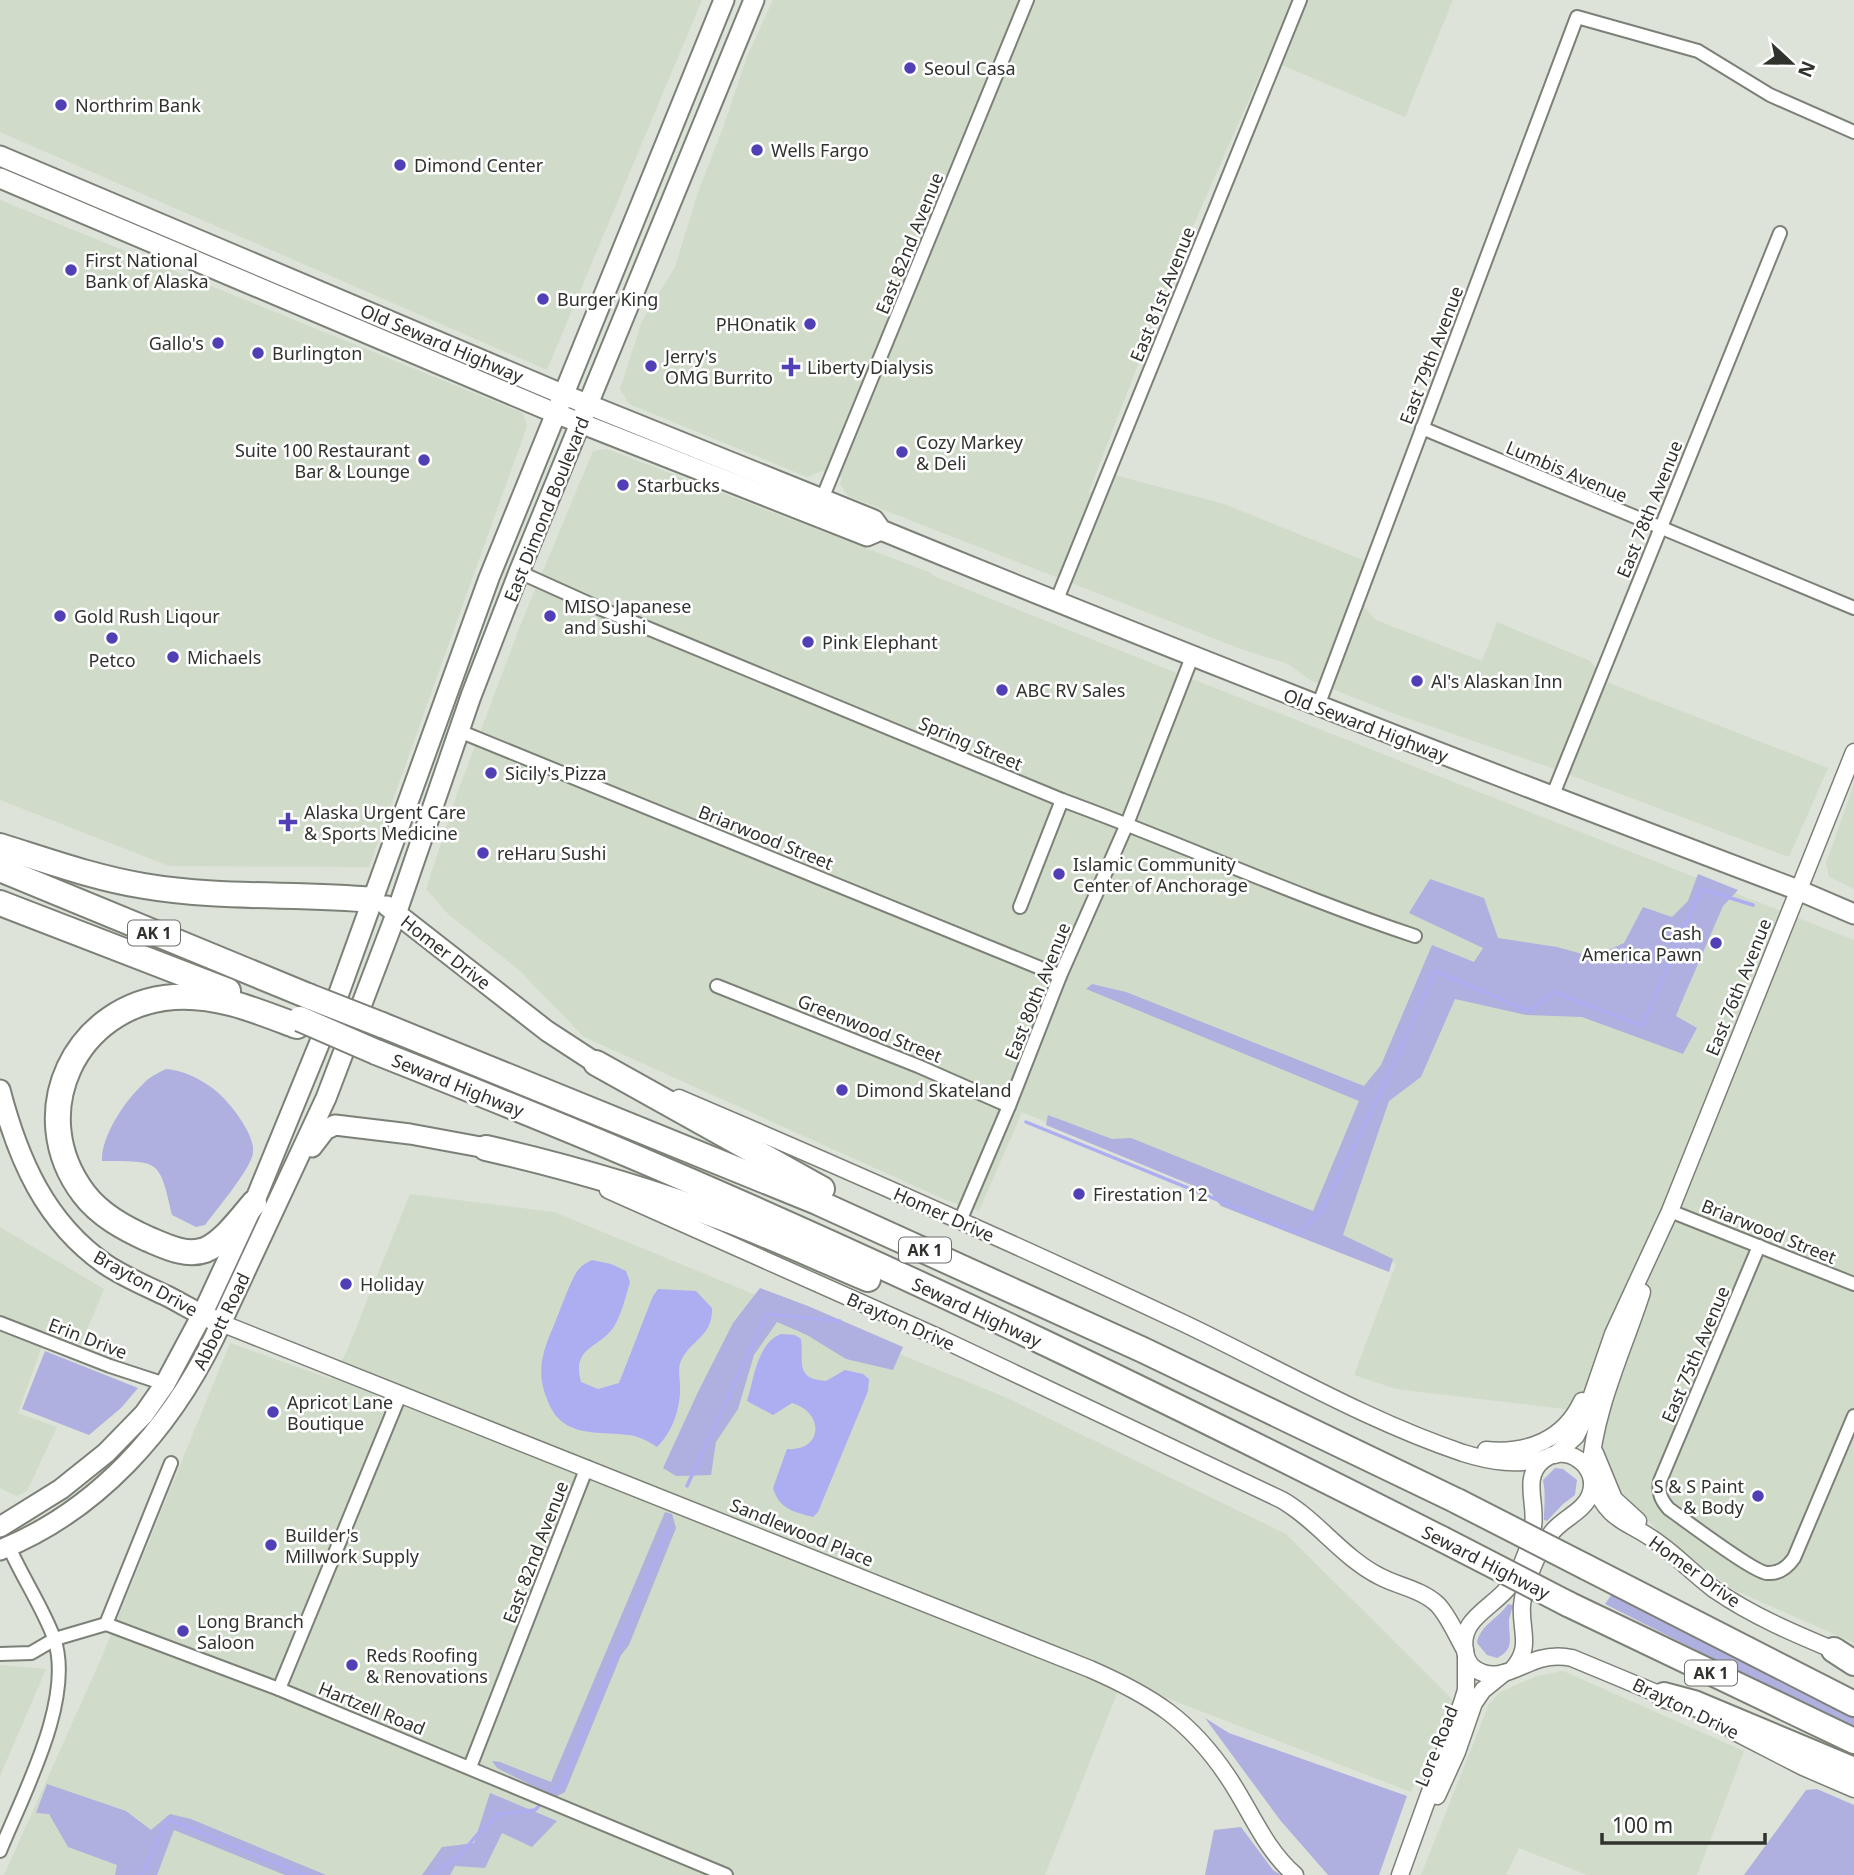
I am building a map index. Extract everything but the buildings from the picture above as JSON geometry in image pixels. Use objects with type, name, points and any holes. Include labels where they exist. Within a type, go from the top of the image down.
[{"type":"highway","points":[[0,846],[144,887],[230,894],[373,900]]},
{"type":"highway","name":"Seward Highway","points":[[0,869],[759,1177],[982,1276],[1457,1501],[1854,1704]]},
{"type":"highway","name":"Seward Highway","points":[[0,903],[634,1157],[870,1262],[1190,1413],[1568,1604],[1854,1741]]},
{"type":"highway","points":[[254,1203],[216,1243],[200,1251],[174,1249],[120,1225],[100,1211],[84,1193],[65,1157],[59,1113],[63,1085],[73,1060],[89,1036],[114,1015],[140,1003],[172,997],[215,999],[298,1023]]},
{"type":"highway","points":[[596,1063],[711,1129],[982,1276]]},
{"type":"highway","points":[[486,1148],[542,1161],[734,1222],[1190,1413]]},
{"type":"highway","points":[[1664,1695],[1694,1703],[1854,1769]]},
{"type":"main road","name":"East Dimond Boulevard","points":[[331,1014],[483,593],[562,394],[726,0]]},
{"type":"main road","points":[[690,155],[684,134],[717,52],[726,0]]},
{"type":"main road","name":"East Dimond Boulevard","points":[[354,1024],[397,913],[459,730],[519,572],[754,0]]},
{"type":"main road","points":[[636,288],[667,177],[671,130]]},
{"type":"main road","name":"Old Seward Highway","points":[[0,156],[562,394],[874,520],[881,530],[1056,602],[1854,914]]},
{"type":"main road","name":"Old Seward Highway","points":[[0,178],[701,472],[867,536],[881,530]]},
{"type":"main road","points":[[169,249],[221,260],[257,275],[264,276],[272,271]]},
{"type":"main road","points":[[701,472],[744,480],[804,501],[822,499]]},
{"type":"main road","points":[[459,730],[453,710],[481,614],[483,593]]},
{"type":"main road","name":"Homer Drive","points":[[373,900],[397,913],[547,1031],[596,1063]]},
{"type":"main road","name":"Abbott Road","points":[[1,1524],[61,1489],[106,1453],[144,1414],[166,1384],[202,1315],[254,1203],[331,1014]]},
{"type":"main road","name":"Abbott Road","points":[[4,1548],[52,1522],[93,1494],[130,1462],[168,1417],[197,1371],[294,1170],[326,1098],[354,1024]]},
{"type":"main road","name":"Brayton Drive","points":[[0,1090],[23,1163],[41,1198],[65,1229],[111,1268],[221,1323]]},
{"type":"main road","name":"Brayton Drive","points":[[294,1170],[325,1130],[335,1125],[410,1134],[486,1148]]},
{"type":"main road","points":[[1,1524],[4,1548]]},
{"type":"street","name":"East 82nd Avenue","points":[[822,499],[1027,0]]},
{"type":"street","name":"East 81st Avenue","points":[[1056,602],[1300,0]]},
{"type":"street","name":"East 79th Avenue","points":[[1318,706],[1577,17],[1699,51],[1770,95],[1854,132]]},
{"type":"street","name":"East 78th Avenue","points":[[1552,797],[1780,233]]},
{"type":"street","name":"Lumbis Avenue","points":[[1422,428],[1854,608]]},
{"type":"street","name":"Spring Street","points":[[519,572],[599,608],[1062,800],[1356,916],[1415,936]]},
{"type":"street","name":"East 80th Avenue","points":[[960,1221],[1060,976],[1127,824],[1192,657]]},
{"type":"street","name":"Briarwood Street","points":[[459,730],[1060,976]]},
{"type":"street","name":"East 76th Avenue","points":[[1551,1456],[1580,1430],[1603,1357],[1670,1211],[1854,752]]},
{"type":"street","points":[[1020,907],[1062,800]]},
{"type":"street","name":"Greenwood Street","points":[[717,986],[918,1066],[1009,1106]]},
{"type":"street","name":"Homer Drive","points":[[596,1063],[960,1221],[1176,1320],[1377,1417],[1466,1454],[1503,1462],[1526,1463],[1551,1456]]},
{"type":"street","name":"Brayton Drive","points":[[486,1148],[579,1179],[653,1210],[987,1359],[1282,1500],[1312,1521],[1369,1571],[1433,1601],[1442,1610],[1465,1654]]},
{"type":"street","name":"Briarwood Street","points":[[1670,1211],[1854,1284]]},
{"type":"street","name":"East 76th Avenue","points":[[1591,1477],[1593,1440],[1659,1236]]},
{"type":"street","name":"East 75th Avenue","points":[[1759,1246],[1662,1475],[1659,1490],[1661,1500],[1749,1564],[1764,1573],[1778,1572],[1794,1558],[1854,1416]]},
{"type":"street","name":"Erin Drive","points":[[0,1323],[110,1366],[166,1384]]},
{"type":"street","name":"Sandlewood Place","points":[[221,1323],[1090,1669],[1142,1693],[1183,1722],[1208,1749],[1230,1779],[1264,1839],[1295,1875]]},
{"type":"street","points":[[1432,1440],[1500,1452],[1541,1443],[1558,1434],[1571,1420],[1603,1357]]},
{"type":"street","points":[[279,1689],[400,1395]]},
{"type":"street","points":[[1593,1440],[1596,1457],[1614,1499],[1650,1531],[1661,1545]]},
{"type":"street","points":[[1465,1654],[1472,1666],[1480,1672],[1493,1675],[1508,1672],[1519,1661],[1525,1645],[1522,1605],[1524,1593],[1538,1558],[1548,1536],[1585,1503],[1591,1493],[1591,1477],[1579,1459],[1570,1455],[1551,1456]]},
{"type":"street","name":"Lore Road","points":[[1400,1875],[1466,1689],[1465,1632],[1470,1622],[1502,1596],[1517,1575],[1534,1525],[1532,1475],[1536,1467],[1551,1456]]},
{"type":"street","points":[[0,1654],[31,1653],[54,1640],[106,1624],[171,1463]]},
{"type":"street","name":"East 82nd Avenue","points":[[470,1767],[587,1467]]},
{"type":"street","name":"Homer Drive","points":[[1591,1477],[1608,1512],[1661,1545],[1726,1597],[1780,1627],[1847,1658]]},
{"type":"street","points":[[0,1851],[51,1726],[60,1679],[54,1640],[4,1548]]},
{"type":"street","name":"Hartzell Road","points":[[106,1624],[279,1689],[726,1875]]},
{"type":"street","name":"Brayton Drive","points":[[1508,1672],[1546,1658],[1572,1658],[1664,1695],[1803,1767],[1854,1789]]},
{"type":"street","name":"Lore Road","points":[[1413,1841],[1453,1762],[1474,1703],[1483,1690],[1508,1672]]},
{"type":"shaded area","name":"Dimond Center","points":[[0,0],[702,0],[547,370],[0,132]]},
{"type":"shaded area","points":[[773,0],[1453,0],[1405,117],[1267,59],[1182,251],[1088,494],[1115,475],[1224,504],[1363,560],[1365,608],[1376,620],[1482,661],[1497,622],[1590,661],[1609,683],[1828,768],[1789,857],[1546,766],[1395,714],[1310,680],[1288,664],[1241,649],[848,496],[840,484],[842,478],[822,471],[807,477],[629,404],[620,389],[642,321],[675,267],[698,192],[747,56]]},
{"type":"shaded area","points":[[0,200],[523,413],[527,426],[369,867],[169,866],[0,800]]},
{"type":"shaded area","points":[[607,449],[931,573],[1086,637],[1854,940],[1854,1643],[1732,1589],[1668,1542],[1619,1489],[1604,1461],[1599,1421],[1565,1409],[1396,1389],[1354,1375],[1396,1264],[1335,1243],[1022,1112],[979,1211],[946,1200],[584,1037],[518,969],[448,914],[426,889],[457,794],[522,621],[593,451]]},
{"type":"shaded area","points":[[1854,784],[1854,889],[1829,877],[1826,863]]},
{"type":"shaded area","points":[[1698,874],[1738,890],[1723,906],[1676,1016],[1697,1028],[1683,1054],[1582,1017],[1526,1015],[1455,999],[1421,1077],[1389,1101],[1343,1235],[1393,1259],[1389,1272],[1221,1206],[1211,1193],[1046,1125],[1048,1115],[1112,1139],[1131,1138],[1313,1211],[1359,1101],[1086,989],[1092,984],[1126,992],[1364,1086],[1381,1065],[1432,945],[1474,962],[1483,948],[1409,913],[1430,879],[1484,898],[1498,938],[1557,947],[1593,957],[1624,943],[1643,907],[1672,917],[1688,901]]},
{"type":"shaded area","points":[[166,1069],[190,1075],[217,1092],[239,1117],[253,1145],[251,1160],[240,1179],[205,1225],[196,1227],[172,1215],[164,1182],[154,1167],[146,1163],[102,1161],[105,1141],[122,1109],[145,1082]]},
{"type":"shaded area","points":[[410,1194],[554,1212],[1007,1398],[1286,1534],[1454,1701],[1411,1792],[1122,1681],[1045,1875],[4,1875],[101,1659],[230,1343],[331,1379],[346,1353]]},
{"type":"shaded area","points":[[0,1227],[104,1289],[81,1344],[42,1346],[18,1413],[57,1427],[27,1491],[17,1496],[0,1488]]},
{"type":"shaded area","points":[[592,1260],[626,1271],[630,1282],[615,1325],[580,1361],[581,1382],[598,1389],[619,1383],[658,1289],[696,1291],[712,1308],[706,1331],[680,1362],[677,1411],[667,1435],[657,1447],[636,1436],[591,1432],[570,1426],[553,1412],[547,1399],[541,1366],[548,1341],[576,1274]]},
{"type":"shaded area","points":[[760,1288],[903,1347],[893,1370],[846,1359],[807,1335],[777,1322],[754,1355],[738,1409],[716,1442],[711,1475],[676,1476],[663,1468],[733,1323]]},
{"type":"shaded area","points":[[781,1334],[795,1335],[801,1339],[803,1368],[809,1377],[826,1381],[845,1370],[863,1374],[869,1379],[868,1391],[818,1512],[813,1517],[783,1505],[773,1488],[787,1449],[799,1448],[813,1438],[814,1422],[810,1414],[792,1403],[773,1415],[747,1401],[762,1353],[773,1339]]},
{"type":"shaded area","points":[[45,1351],[138,1388],[121,1408],[89,1435],[22,1409]]},
{"type":"shaded area","points":[[1555,1468],[1563,1469],[1577,1480],[1575,1495],[1547,1521],[1544,1520],[1543,1480]]},
{"type":"shaded area","points":[[665,1512],[672,1514],[676,1528],[565,1792],[555,1797],[497,1768],[492,1761],[551,1782]]},
{"type":"shaded area","points":[[1612,1594],[1854,1717],[1854,1730],[1605,1604]]},
{"type":"shaded area","points":[[1508,1604],[1513,1605],[1509,1620],[1509,1647],[1497,1658],[1487,1655],[1477,1643],[1479,1637]]},
{"type":"shaded area","points":[[0,1665],[46,1669],[0,1776]]},
{"type":"shaded area","points":[[1563,1671],[1744,1751],[1697,1875],[1587,1875],[1519,1848],[1506,1875],[1421,1875],[1489,1704],[1500,1692],[1537,1676]]},
{"type":"shaded area","points":[[1205,1718],[1229,1733],[1407,1796],[1379,1875],[1328,1875],[1280,1820]]},
{"type":"shaded area","points":[[47,1784],[126,1811],[151,1830],[170,1814],[191,1819],[326,1875],[285,1875],[174,1830],[157,1875],[115,1875],[117,1865],[68,1847],[49,1814],[36,1813]]},
{"type":"shaded area","points":[[1817,1789],[1854,1805],[1854,1875],[1744,1875],[1806,1790]]},
{"type":"shaded area","points":[[490,1793],[557,1821],[532,1847],[502,1833],[485,1868],[455,1866],[450,1875],[422,1875],[442,1847],[474,1843]]},
{"type":"shaded area","points":[[1241,1827],[1273,1870],[1281,1875],[1205,1875],[1214,1830]]},
{"type":"waterway","points":[[1026,1122],[1299,1233],[1322,1210],[1379,1096],[1435,971],[1529,1011],[1554,992],[1642,1026],[1701,889],[1753,905]]},
{"type":"waterway","points":[[687,1486],[767,1314],[840,1321]]},
{"type":"waterway","points":[[552,1792],[563,1782],[669,1527]]},
{"type":"waterway","points":[[433,1875],[461,1854],[499,1814],[535,1810],[539,1806]]},
{"type":"waterway","points":[[142,1875],[168,1819],[305,1875]]},
{"type":"place","name":"Seoul Casa","points":[[910,68]]},
{"type":"place","name":"Northrim Bank","points":[[61,105]]},
{"type":"place","name":"Wells Fargo","points":[[757,150]]},
{"type":"place","name":"Dimond Center","points":[[400,165]]},
{"type":"place","name":"First National Bank of Alaska","points":[[71,270]]},
{"type":"place","name":"Burger King","points":[[543,299]]},
{"type":"place","name":"PHOnatik","points":[[810,324]]},
{"type":"place","name":"Gallo's","points":[[218,343]]},
{"type":"place","name":"Burlington","points":[[258,353]]},
{"type":"place","name":"Jerry's OMG Burrito","points":[[651,366]]},
{"type":"place","name":"Liberty Dialysis","points":[[791,367]]},
{"type":"place","name":"Cozy Markey & Deli","points":[[902,452]]},
{"type":"place","name":"Suite 100 Restaurant Bar & Lounge","points":[[424,460]]},
{"type":"place","name":"Starbucks","points":[[623,485]]},
{"type":"place","name":"Gold Rush Liqour","points":[[60,616]]},
{"type":"place","name":"MISO Japanese and Sushi","points":[[550,616]]},
{"type":"place","name":"Petco","points":[[112,638]]},
{"type":"place","name":"Pink Elephant","points":[[808,642]]},
{"type":"place","name":"Michaels","points":[[173,657]]},
{"type":"place","name":"Al's Alaskan Inn","points":[[1417,681]]},
{"type":"place","name":"ABC RV Sales","points":[[1002,690]]},
{"type":"place","name":"Sicily's Pizza","points":[[491,773]]},
{"type":"place","name":"Alaska Urgent Care & Sports Medicine","points":[[288,822]]},
{"type":"place","name":"reHaru Sushi","points":[[483,853]]},
{"type":"place","name":"Islamic Community Center of Anchorage","points":[[1059,874]]},
{"type":"place","name":"Cash America Pawn","points":[[1716,943]]},
{"type":"place","name":"Dimond Skateland","points":[[842,1090]]},
{"type":"place","name":"Firestation 12","points":[[1079,1194]]},
{"type":"place","name":"Holiday","points":[[346,1284]]},
{"type":"place","name":"Apricot Lane Boutique","points":[[273,1412]]},
{"type":"place","name":"S & S Paint & Body","points":[[1758,1496]]},
{"type":"place","name":"Builder's Millwork Supply","points":[[271,1545]]},
{"type":"place","name":"Long Branch Saloon","points":[[183,1631]]},
{"type":"place","name":"Reds Roofing & Renovations","points":[[352,1665]]}]
